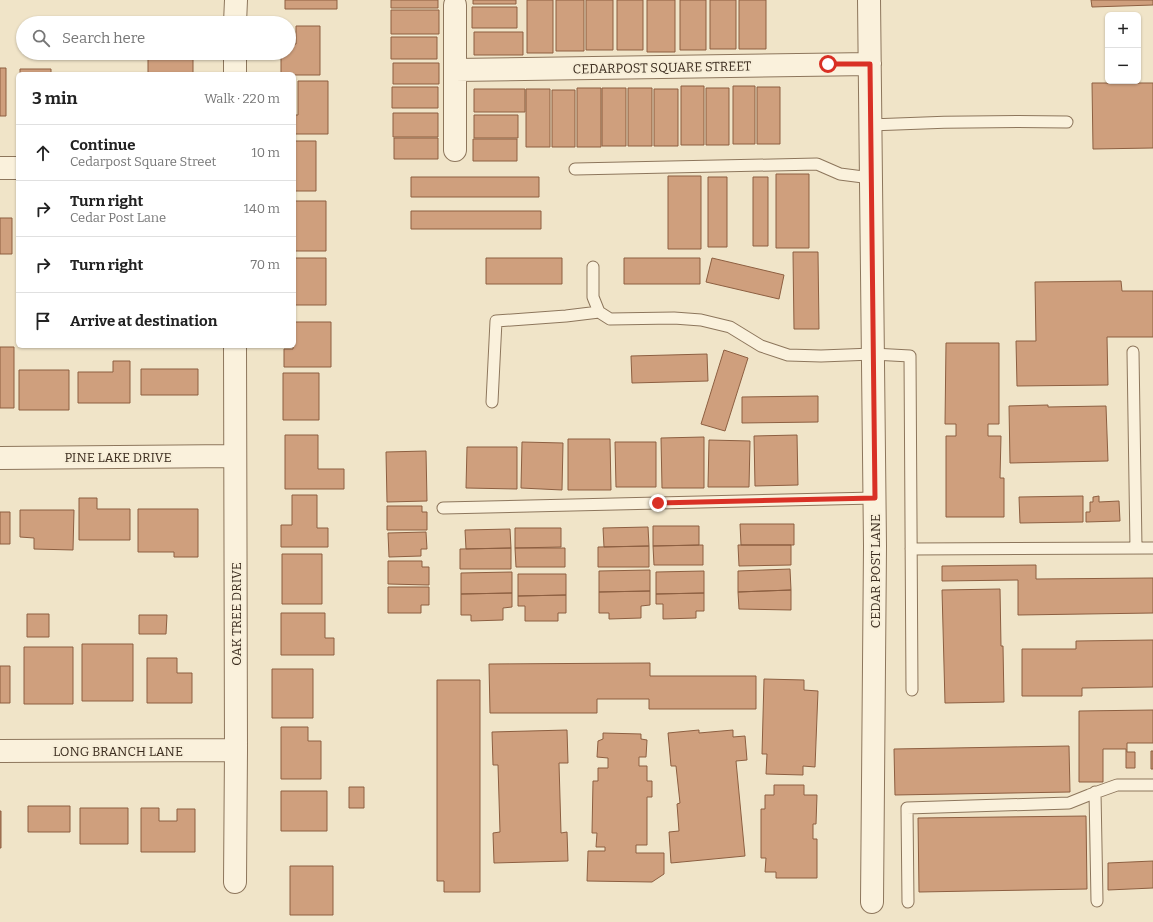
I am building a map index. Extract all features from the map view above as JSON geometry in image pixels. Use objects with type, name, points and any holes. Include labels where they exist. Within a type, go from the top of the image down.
[{"type":"street","points":[[235,16],[236,0]]},
{"type":"street","name":"CEDAR POST LANE","points":[[869,0],[875,498],[872,902]]},
{"type":"street","points":[[455,5],[455,150]]},
{"type":"street","points":[[235,60],[235,72]]},
{"type":"street","name":"CEDARPOST SQUARE STREET","points":[[455,70],[870,64]]},
{"type":"street","points":[[0,168],[16,168]]},
{"type":"street","name":"OAK TREE DRIVE","points":[[235,348],[235,882]]},
{"type":"street","name":"PINE LAKE DRIVE","points":[[0,458],[235,456]]},
{"type":"street","name":"LONG BRANCH LANE","points":[[0,751],[236,750]]},
{"type":"lane","points":[[870,126],[931,122],[1067,122]]},
{"type":"lane","points":[[575,169],[817,164],[840,174],[871,178]]},
{"type":"lane","points":[[592,267],[593,298],[599,312],[610,319],[674,318],[702,320],[730,326],[761,346],[788,355],[821,356],[873,354],[910,356],[912,690]]},
{"type":"lane","points":[[492,402],[496,320],[566,316],[599,312]]},
{"type":"lane","points":[[1134,352],[1136,548]]},
{"type":"lane","points":[[443,508],[875,498]]},
{"type":"lane","points":[[911,549],[1153,548]]},
{"type":"lane","points":[[908,902],[907,808],[1069,803],[1095,792],[1118,785],[1153,785]]},
{"type":"lane","points":[[1095,792],[1097,901]]},
{"type":"building","points":[[285,0],[337,0],[337,9],[285,9]]},
{"type":"building","points":[[391,0],[438,0],[438,8],[391,8]]},
{"type":"building","points":[[473,0],[516,0],[516,4],[473,4]]},
{"type":"building","points":[[527,0],[553,0],[553,53],[527,53]]},
{"type":"building","points":[[556,0],[584,0],[584,51],[556,51]]},
{"type":"building","points":[[586,0],[613,0],[613,50],[586,50]]},
{"type":"building","points":[[617,0],[643,0],[643,50],[617,50]]},
{"type":"building","points":[[647,0],[675,0],[675,52],[647,52]]},
{"type":"building","points":[[680,0],[706,0],[706,50],[680,50]]},
{"type":"building","points":[[710,0],[736,0],[736,49],[710,49]]},
{"type":"building","points":[[739,0],[766,0],[766,49],[739,49]]},
{"type":"building","points":[[1091,0],[1153,0],[1153,5],[1092,7]]},
{"type":"building","points":[[472,7],[517,7],[517,28],[472,28]]},
{"type":"building","points":[[391,10],[439,10],[439,34],[391,34]]},
{"type":"building","points":[[296,26],[320,26],[320,75],[296,75],[296,72],[281,72],[281,60],[296,60]]},
{"type":"building","points":[[474,32],[523,32],[523,55],[474,55]]},
{"type":"building","points":[[391,37],[437,37],[437,59],[391,59]]},
{"type":"building","points":[[148,60],[193,60],[193,72],[148,72]]},
{"type":"building","points":[[393,63],[439,63],[439,84],[393,84]]},
{"type":"building","points":[[0,68],[6,68],[6,116],[0,116]]},
{"type":"building","points":[[20,69],[51,69],[51,72],[20,72]]},
{"type":"building","points":[[298,81],[328,81],[328,134],[296,134],[296,115],[298,115]]},
{"type":"building","points":[[1092,83],[1153,83],[1153,148],[1093,149]]},
{"type":"building","points":[[681,86],[704,86],[704,145],[681,145]]},
{"type":"building","points":[[733,86],[755,86],[755,144],[733,144]]},
{"type":"building","points":[[392,87],[438,87],[438,108],[392,108]]},
{"type":"building","points":[[757,87],[780,87],[780,144],[757,144]]},
{"type":"building","points":[[577,88],[601,88],[601,147],[577,147]]},
{"type":"building","points":[[602,88],[626,88],[626,146],[602,146]]},
{"type":"building","points":[[628,88],[652,88],[652,146],[628,146]]},
{"type":"building","points":[[706,88],[729,88],[729,145],[706,145]]},
{"type":"building","points":[[474,89],[525,89],[525,112],[474,112]]},
{"type":"building","points":[[526,89],[550,89],[550,147],[526,147]]},
{"type":"building","points":[[654,89],[678,89],[678,146],[654,146]]},
{"type":"building","points":[[552,90],[575,90],[575,147],[552,147]]},
{"type":"building","points":[[393,113],[438,113],[438,137],[393,137]]},
{"type":"building","points":[[474,115],[518,115],[518,138],[474,138]]},
{"type":"building","points":[[394,138],[438,138],[438,159],[394,159]]},
{"type":"building","points":[[473,139],[517,139],[517,161],[473,161]]},
{"type":"building","points":[[296,141],[316,141],[316,191],[296,191]]},
{"type":"building","points":[[776,174],[809,174],[809,248],[776,248]]},
{"type":"building","points":[[668,176],[701,176],[701,249],[668,249]]},
{"type":"building","points":[[411,177],[539,177],[539,197],[411,197]]},
{"type":"building","points":[[708,177],[727,177],[727,247],[708,247]]},
{"type":"building","points":[[753,177],[768,177],[768,246],[753,246]]},
{"type":"building","points":[[296,201],[326,201],[326,251],[296,251]]},
{"type":"building","points":[[411,211],[541,211],[541,229],[411,229]]},
{"type":"building","points":[[0,218],[12,218],[12,254],[0,254]]},
{"type":"building","points":[[793,252],[818,252],[819,329],[794,329]]},
{"type":"building","points":[[296,258],[326,258],[326,305],[296,305]]},
{"type":"building","points":[[486,258],[562,258],[562,284],[486,284]]},
{"type":"building","points":[[624,258],[700,258],[700,284],[624,284]]},
{"type":"building","points":[[712,258],[784,275],[779,299],[706,282]]},
{"type":"building","points":[[1121,281],[1122,291],[1153,291],[1153,337],[1107,337],[1108,385],[1017,386],[1016,341],[1036,341],[1035,282]]},
{"type":"building","points":[[296,322],[331,322],[331,367],[284,367],[284,349],[296,348]]},
{"type":"building","points":[[946,343],[999,343],[999,424],[988,424],[988,436],[1001,436],[1000,478],[1004,478],[1004,517],[946,517],[946,436],[956,436],[956,424],[945,424]]},
{"type":"building","points":[[0,347],[14,347],[14,408],[0,408]]},
{"type":"building","points":[[724,350],[748,358],[725,431],[701,424]]},
{"type":"building","points":[[707,354],[708,381],[632,383],[631,356]]},
{"type":"building","points":[[113,361],[130,361],[130,403],[78,403],[78,372],[113,372]]},
{"type":"building","points":[[141,369],[198,369],[198,395],[141,395]]},
{"type":"building","points":[[19,370],[69,370],[69,410],[19,410]]},
{"type":"building","points":[[283,373],[319,373],[319,420],[283,420]]},
{"type":"building","points":[[818,396],[818,422],[742,423],[742,397]]},
{"type":"building","points":[[1048,405],[1048,407],[1106,406],[1108,461],[1010,463],[1009,406]]},
{"type":"building","points":[[285,435],[318,435],[318,469],[344,469],[344,489],[285,489]]},
{"type":"building","points":[[797,435],[798,485],[755,486],[754,436]]},
{"type":"building","points":[[704,437],[704,488],[662,488],[661,438]]},
{"type":"building","points":[[568,439],[610,439],[611,490],[568,490]]},
{"type":"building","points":[[709,440],[750,441],[749,487],[708,487]]},
{"type":"building","points":[[522,442],[563,443],[562,490],[521,488]]},
{"type":"building","points":[[615,442],[656,442],[656,487],[616,487]]},
{"type":"building","points":[[467,447],[517,447],[517,489],[466,488]]},
{"type":"building","points":[[426,451],[427,501],[387,502],[386,452]]},
{"type":"building","points":[[292,495],[317,495],[317,528],[328,528],[328,547],[281,547],[281,525],[292,525]]},
{"type":"building","points":[[1083,496],[1083,522],[1020,523],[1019,497]]},
{"type":"building","points":[[1099,496],[1099,502],[1119,501],[1120,521],[1086,522],[1086,512],[1090,512],[1090,502],[1093,502],[1093,497]]},
{"type":"building","points":[[79,498],[97,498],[97,509],[130,509],[130,540],[79,540]]},
{"type":"building","points":[[387,506],[422,506],[422,512],[427,512],[427,530],[387,530]]},
{"type":"building","points":[[138,509],[198,509],[198,557],[174,557],[174,552],[138,552]]},
{"type":"building","points":[[20,510],[74,510],[73,550],[34,549],[34,538],[20,537]]},
{"type":"building","points":[[0,512],[10,512],[10,544],[0,544]]},
{"type":"building","points":[[740,524],[794,524],[794,545],[741,545]]},
{"type":"building","points":[[653,526],[699,526],[699,545],[653,546]]},
{"type":"building","points":[[648,527],[649,546],[604,547],[603,528]]},
{"type":"building","points":[[515,528],[561,528],[561,547],[515,548]]},
{"type":"building","points":[[510,529],[511,548],[466,549],[465,530]]},
{"type":"building","points":[[426,532],[427,549],[421,549],[421,556],[389,557],[388,533]]},
{"type":"building","points":[[703,545],[703,565],[654,565],[653,546]]},
{"type":"building","points":[[738,545],[791,545],[791,565],[739,566]]},
{"type":"building","points":[[649,546],[649,567],[598,567],[598,547]]},
{"type":"building","points":[[511,548],[511,569],[460,569],[460,549]]},
{"type":"building","points":[[515,548],[565,548],[565,567],[516,567]]},
{"type":"building","points":[[282,554],[322,554],[322,604],[282,604]]},
{"type":"building","points":[[388,561],[422,561],[422,567],[429,567],[429,585],[388,584]]},
{"type":"building","points":[[1036,565],[1036,579],[1153,578],[1153,613],[1018,615],[1018,580],[942,581],[942,566]]},
{"type":"building","points":[[790,569],[791,590],[738,592],[738,571]]},
{"type":"building","points":[[650,570],[650,591],[599,592],[599,571]]},
{"type":"building","points":[[704,571],[704,593],[656,594],[656,572]]},
{"type":"building","points":[[512,572],[512,593],[461,594],[461,573]]},
{"type":"building","points":[[518,574],[566,574],[566,595],[518,596]]},
{"type":"building","points":[[388,587],[429,587],[429,605],[421,605],[421,613],[388,613]]},
{"type":"building","points":[[1000,589],[1004,702],[945,703],[942,590]]},
{"type":"building","points":[[791,590],[791,610],[739,609],[738,592]]},
{"type":"building","points":[[650,591],[650,605],[641,606],[641,618],[609,619],[609,613],[599,613],[599,592]]},
{"type":"building","points":[[512,593],[512,607],[503,608],[503,620],[471,621],[471,615],[461,615],[461,594]]},
{"type":"building","points":[[704,593],[704,611],[696,611],[696,618],[663,619],[663,604],[656,604],[656,594]]},
{"type":"building","points":[[566,595],[566,613],[558,613],[558,621],[525,621],[525,606],[518,606],[518,596]]},
{"type":"building","points":[[281,613],[325,613],[325,638],[334,638],[334,655],[281,655]]},
{"type":"building","points":[[27,614],[49,614],[49,637],[27,637]]},
{"type":"building","points":[[139,615],[167,615],[166,634],[139,634]]},
{"type":"building","points":[[1153,640],[1153,687],[1082,688],[1082,696],[1022,696],[1022,649],[1076,649],[1076,641]]},
{"type":"building","points":[[82,644],[133,644],[133,701],[82,701]]},
{"type":"building","points":[[24,647],[73,647],[73,704],[24,704]]},
{"type":"building","points":[[147,658],[177,658],[177,673],[192,673],[192,703],[147,703]]},
{"type":"building","points":[[650,663],[650,676],[756,676],[756,709],[649,709],[649,699],[597,699],[597,713],[490,713],[489,664]]},
{"type":"building","points":[[0,666],[10,666],[10,703],[0,703]]},
{"type":"building","points":[[272,669],[313,669],[313,718],[272,718]]},
{"type":"building","points":[[764,679],[804,680],[804,690],[818,691],[815,767],[803,766],[803,775],[766,774],[767,754],[762,754]]},
{"type":"building","points":[[437,680],[480,680],[480,892],[444,892],[444,881],[437,881]]},
{"type":"building","points":[[1153,710],[1153,743],[1127,743],[1127,752],[1135,752],[1135,768],[1126,768],[1126,749],[1103,749],[1103,782],[1079,782],[1079,711]]},
{"type":"building","points":[[281,727],[308,727],[308,741],[321,741],[321,779],[281,779]]},
{"type":"building","points":[[567,730],[568,763],[559,763],[561,833],[567,832],[568,861],[494,863],[493,833],[500,832],[498,765],[493,765],[492,732]]},
{"type":"building","points":[[699,730],[699,733],[733,730],[733,737],[745,736],[747,760],[736,761],[745,856],[671,863],[669,832],[679,831],[677,804],[680,803],[676,766],[671,766],[668,733]]},
{"type":"building","points":[[603,733],[641,734],[641,739],[647,740],[646,757],[639,757],[639,766],[647,766],[647,781],[652,781],[652,797],[647,797],[647,845],[636,845],[636,853],[664,853],[664,874],[652,882],[587,881],[588,851],[605,851],[605,847],[596,847],[597,833],[592,833],[593,781],[598,781],[598,768],[608,768],[608,758],[597,757],[598,741],[603,739]]},
{"type":"building","points":[[1069,746],[1070,792],[895,795],[894,749]]},
{"type":"building","points":[[1151,751],[1153,751],[1153,769],[1151,769]]},
{"type":"building","points":[[774,785],[804,785],[804,795],[817,795],[816,824],[813,824],[813,839],[817,839],[817,878],[776,878],[776,872],[765,872],[766,858],[761,858],[761,809],[765,809],[765,795],[774,795]]},
{"type":"building","points":[[349,787],[364,787],[364,808],[349,808]]},
{"type":"building","points":[[281,791],[327,791],[327,831],[281,831]]},
{"type":"building","points":[[28,806],[70,806],[70,832],[28,832]]},
{"type":"building","points":[[80,808],[128,808],[128,844],[80,844]]},
{"type":"building","points":[[141,808],[159,808],[159,821],[177,821],[177,809],[195,809],[195,852],[141,852]]},
{"type":"building","points":[[1,811],[1,848],[0,848]]},
{"type":"building","points":[[1086,816],[1087,889],[919,892],[918,818]]},
{"type":"building","points":[[1153,861],[1153,888],[1108,890],[1108,863]]},
{"type":"building","points":[[290,866],[333,866],[333,915],[290,915]]},
{"type":"route","points":[[658,503],[875,498],[870,64],[828,64]]}]
